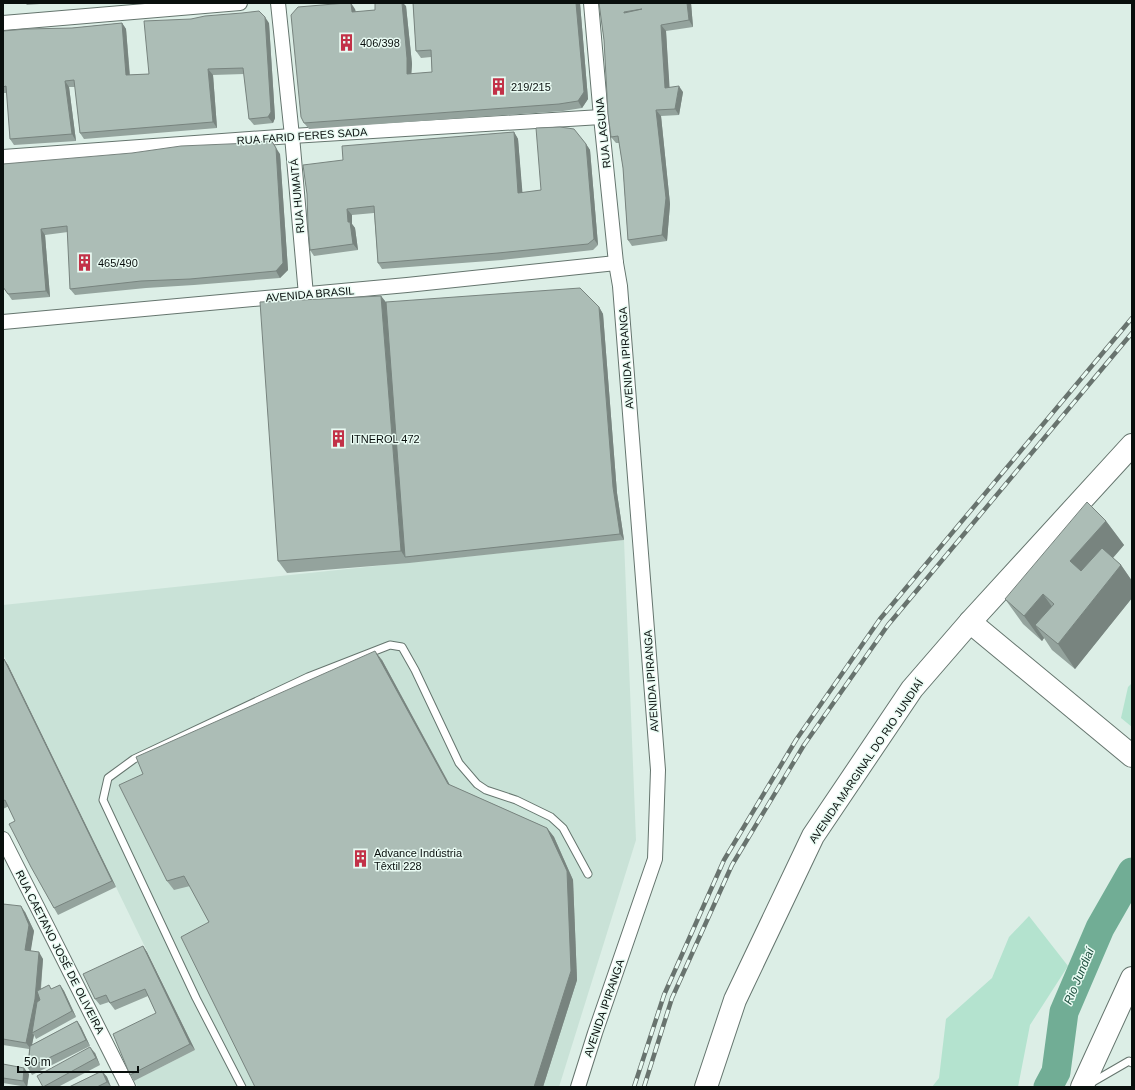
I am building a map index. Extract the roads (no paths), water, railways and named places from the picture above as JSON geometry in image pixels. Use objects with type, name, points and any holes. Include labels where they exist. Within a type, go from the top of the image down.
[{"type":"main road","name":"AVENIDA MARGINAL DO RIO JUNDIAÍ","points":[[706,1087],[735,1000],[813,836],[912,689],[970,622],[1132,445]]},
{"type":"main road","points":[[970,622],[1132,756]]},
{"type":"main road","points":[[1083,1087],[1132,978]]},
{"type":"street","points":[[3,23],[240,3]]},
{"type":"street","name":"RUA HUMAITÁ","points":[[278,3],[306,294]]},
{"type":"street","name":"RUA LAGUNA","points":[[591,3],[616,263]]},
{"type":"street","name":"RUA FARID FERES SADA","points":[[3,157],[292,136],[601,118]]},
{"type":"street","name":"AVENIDA BRASIL","points":[[3,322],[407,285],[616,263]]},
{"type":"street","name":"AVENIDA IPIRANGA","points":[[578,1087],[655,858],[658,770],[620,286],[616,263]]},
{"type":"street","name":"RUA CAETANO JOSÉ DE OLIVEIRA","points":[[3,839],[128,1087]]},
{"type":"lane","points":[[242,1087],[196,998],[103,800],[108,778],[134,758],[308,677],[390,645],[402,648],[415,670],[459,763],[477,784],[486,790],[516,800],[551,817],[564,828],[588,874]]},
{"type":"lane","points":[[1083,1087],[1131,1059]]},
{"type":"waterway","name":"Rio Jundiaí","points":[[1048,1087],[1056,1072],[1064,1012],[1100,928],[1132,872]]},
{"type":"railway","points":[[634,1087],[664,995],[724,860],[796,740],[880,619],[1132,318]]},
{"type":"railway","points":[[644,1087],[672,998],[732,865],[804,745],[888,625],[1132,333]]},
{"type":"place","name":"406/398","points":[[347,43]]},
{"type":"place","name":"219/215","points":[[498,87]]},
{"type":"place","name":"465/490","points":[[85,263]]},
{"type":"place","name":"ITNEROL 472","points":[[338,439]]},
{"type":"place","name":"Advance Indústria Têxtil 228","points":[[361,859]]}]
